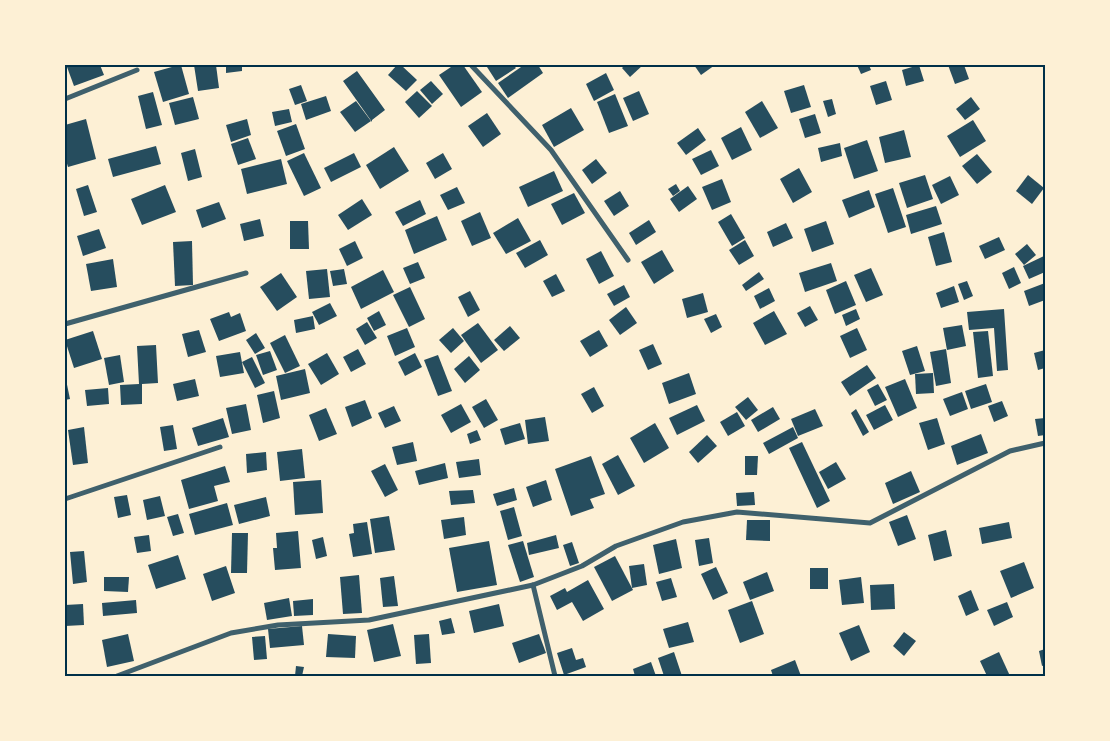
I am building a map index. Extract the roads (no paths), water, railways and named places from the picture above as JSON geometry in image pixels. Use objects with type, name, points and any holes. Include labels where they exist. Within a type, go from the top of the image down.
[{"type":"street","points":[[471,65],[551,150],[628,260]]},
{"type":"street","points":[[65,99],[138,70]]},
{"type":"street","points":[[65,324],[246,273]]},
{"type":"street","points":[[117,676],[231,633],[278,625],[369,620],[533,585],[582,566],[616,546],[684,522],[736,512],[870,523],[1010,451],[1045,443]]},
{"type":"street","points":[[65,499],[220,447]]},
{"type":"street","points":[[533,585],[555,676]]}]
